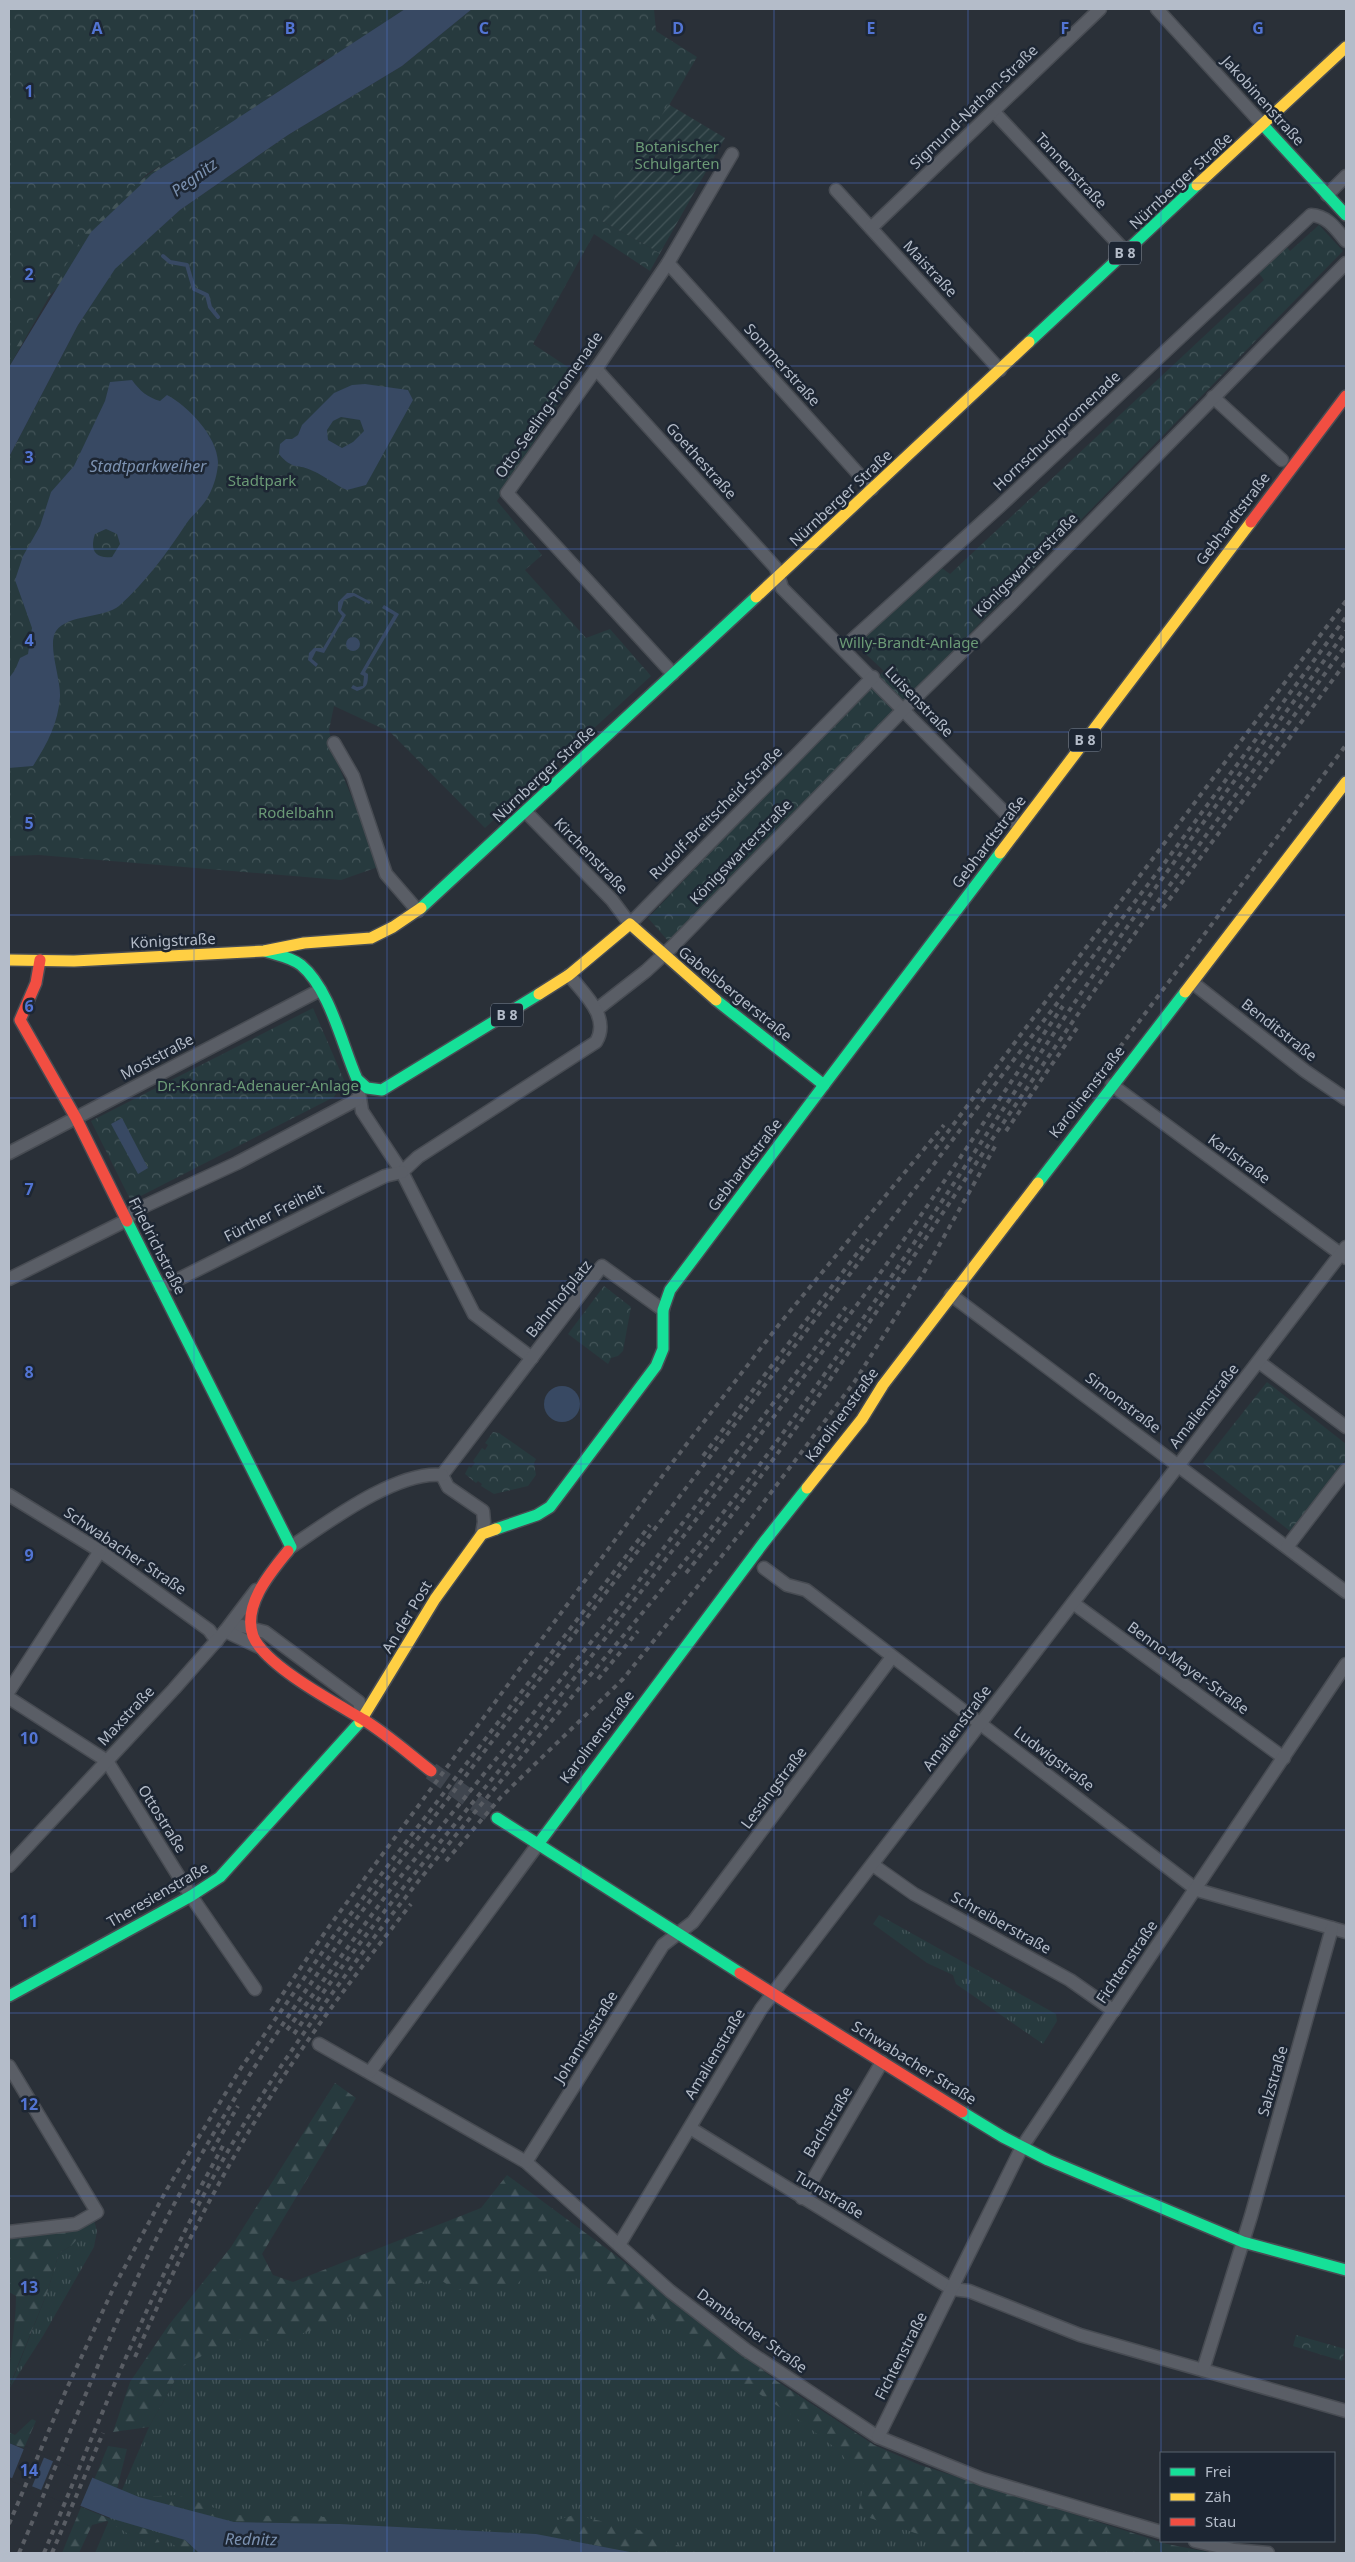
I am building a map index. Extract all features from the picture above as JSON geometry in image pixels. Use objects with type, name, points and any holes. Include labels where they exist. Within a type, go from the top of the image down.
[{"type":"main road","name":"Nürnberger Straße","points":[[339,942],[371,938],[393,927],[418,910],[778,578],[1346,47]]},
{"type":"main road","name":"Jakobinenstraße","points":[[1263,125],[1346,215]]},
{"type":"main road","name":"Gebhardtstraße","points":[[663,1310],[670,1290],[1346,396]]},
{"type":"main road","name":"Karolinenstraße","points":[[539,1843],[770,1534],[862,1419],[884,1385],[951,1296],[1112,1085],[1193,984],[1346,782]]},
{"type":"main road","name":"Gabelsbergerstraße","points":[[630,924],[663,955],[824,1085]]},
{"type":"main road","name":"Rudolf-Breitscheid-Straße","points":[[361,1083],[374,1090],[391,1087],[569,975],[630,924]]},
{"type":"main road","name":"Königstraße","points":[[9,960],[68,961],[264,951],[304,943],[339,942]]},
{"type":"main road","points":[[327,951],[339,942]]},
{"type":"main road","name":"B 8","points":[[264,951],[293,960],[309,972],[317,985],[354,1074],[361,1083]]},
{"type":"main road","name":"Friedrichstraße","points":[[40,960],[36,984],[14,1023],[76,1118],[291,1547]]},
{"type":"main road","points":[[317,985],[318,962]]},
{"type":"main road","points":[[482,1534],[537,1515],[550,1507],[656,1366],[663,1349],[663,1310]]},
{"type":"main road","name":"An der Post","points":[[320,1768],[363,1719],[435,1599],[482,1534]]},
{"type":"main road","name":"Maxstraße","points":[[252,1627],[261,1585],[291,1547]]},
{"type":"main road","points":[[252,1627],[259,1647],[336,1704],[363,1719],[431,1771]]},
{"type":"main road","name":"Theresienstraße","points":[[9,1996],[191,1896],[220,1877],[320,1768]]},
{"type":"main road","name":"Schwabacher Straße","points":[[497,1818],[539,1843],[677,1934],[1022,2147],[1048,2160],[1243,2242],[1346,2270]]},
{"type":"street","name":"Sigmund-Nathan-Straße","points":[[871,228],[1100,9]]},
{"type":"street","name":"Jakobinenstraße","points":[[1157,9],[1263,125]]},
{"type":"street","name":"Tannenstraße","points":[[993,111],[1126,252]]},
{"type":"street","name":"Otto-Seeling-Promenade","points":[[673,674],[507,493],[596,369],[668,263],[732,154]]},
{"type":"street","points":[[1327,195],[1346,176]]},
{"type":"street","name":"Maistraße","points":[[836,190],[1000,370]]},
{"type":"street","name":"Hornschuchpromenade","points":[[843,648],[1000,506],[1290,233],[1312,215],[1319,215],[1330,222],[1346,240]]},
{"type":"street","name":"Sommerstraße","points":[[668,263],[872,489]]},
{"type":"street","name":"Königswarterstraße","points":[[596,1010],[663,955],[1346,263]]},
{"type":"street","name":"Goethestraße","points":[[596,369],[776,568],[778,578]]},
{"type":"street","points":[[1213,397],[1282,460]]},
{"type":"street","name":"Luisenstraße","points":[[778,578],[782,588],[873,677],[902,711],[1019,827]]},
{"type":"street","name":"Rudolf-Breitscheid-Straße","points":[[630,924],[873,677]]},
{"type":"street","points":[[334,743],[353,776],[386,874],[418,910]]},
{"type":"street","name":"Kirchenstraße","points":[[526,812],[612,900],[630,924]]},
{"type":"street","points":[[402,1172],[418,1157],[596,1042],[602,1029],[600,1017],[569,975]]},
{"type":"street","name":"Benditstraße","points":[[1193,984],[1305,1071],[1346,1099]]},
{"type":"street","name":"Moststraße","points":[[9,1153],[317,985]]},
{"type":"street","points":[[361,1083],[358,1098],[362,1111],[402,1172],[474,1314],[532,1358]]},
{"type":"street","name":"Karlstraße","points":[[1112,1085],[1344,1253]]},
{"type":"street","points":[[9,1279],[127,1220],[134,1211],[237,1163],[358,1098]]},
{"type":"street","name":"Fürther Freiheit","points":[[162,1288],[352,1192],[386,1176],[402,1172]]},
{"type":"street","name":"Amalienstraße","points":[[619,2245],[755,2017],[1178,1465],[1344,1253]]},
{"type":"street","name":"Bahnhofplatz","points":[[435,1474],[532,1358],[602,1266],[663,1310]]},
{"type":"street","name":"Simonstraße","points":[[951,1296],[1346,1592]]},
{"type":"street","points":[[1259,1362],[1346,1427]]},
{"type":"street","points":[[1287,1547],[1346,1470]]},
{"type":"street","points":[[435,1474],[448,1487],[483,1511],[482,1534]]},
{"type":"street","name":"Maxstraße","points":[[291,1547],[330,1519],[376,1494],[412,1477],[435,1474]]},
{"type":"street","name":"Schwabacher Straße","points":[[9,1494],[100,1551],[210,1630],[216,1641]]},
{"type":"street","points":[[9,1691],[100,1551]]},
{"type":"street","name":"Ludwigstraße","points":[[764,1568],[787,1585],[806,1590],[1197,1890],[1346,1932]]},
{"type":"street","name":"Maxstraße","points":[[9,1866],[225,1631],[261,1585]]},
{"type":"street","name":"Benno-Mayer-Straße","points":[[1073,1603],[1284,1758]]},
{"type":"street","points":[[225,1631],[242,1626],[252,1627],[265,1632],[359,1702],[363,1719]]},
{"type":"street","points":[[225,1631],[259,1647]]},
{"type":"street","name":"Lessingstraße","points":[[677,1934],[693,1922],[892,1657]]},
{"type":"street","name":"Fichtenstraße","points":[[878,2437],[1022,2147],[1197,1890],[1346,1664]]},
{"type":"street","name":"Ottostraße","points":[[9,1698],[106,1761],[191,1896],[255,1989]]},
{"type":"street","name":"Karolinenstraße","points":[[370,2072],[539,1843]]},
{"type":"street","name":"Schreiberstraße","points":[[872,1865],[914,1894],[1070,1980],[1114,2011]]},
{"type":"street","name":"Salzstraße","points":[[1203,2370],[1243,2242],[1332,1928]]},
{"type":"street","name":"Johannisstraße","points":[[526,2162],[663,1945],[677,1934]]},
{"type":"street","points":[[319,2044],[370,2072]]},
{"type":"street","name":"Bachstraße","points":[[802,2198],[882,2062]]},
{"type":"street","points":[[9,2066],[97,2212],[76,2224],[9,2232]]},
{"type":"street","name":"Dambacher Straße","points":[[370,2072],[526,2162],[670,2291],[746,2350],[878,2437],[982,2479],[1160,2532]]},
{"type":"street","name":"Turnstraße","points":[[690,2128],[952,2289]]},
{"type":"street","points":[[952,2289],[969,2291],[1072,2332],[1345,2411]]},
{"type":"street","points":[[1199,2542],[1234,2550],[1268,2553]]},
{"type":"green space","points":[[9,9],[400,9],[147,174],[86,232],[9,359]]},
{"type":"green space","points":[[392,9],[405,9],[325,62],[323,55]]},
{"type":"green space","name":"Stadtpark","points":[[472,9],[654,9],[656,31],[697,57],[602,221],[660,253],[650,271],[594,234],[533,344],[577,373],[497,501],[542,555],[525,570],[586,638],[610,629],[651,676],[485,828],[390,732],[334,706],[329,730],[334,755],[381,866],[341,880],[39,855],[9,856],[9,457],[78,325],[114,269],[180,210],[288,135],[402,66]]},
{"type":"green space","points":[[316,59],[318,66],[267,99],[50,295],[9,367],[9,352],[77,233],[133,186],[225,118]]},
{"type":"green space","name":"Botanischer Schulgarten","points":[[668,104],[725,138],[660,253],[602,221]]},
{"type":"green space","name":"Willy-Brandt-Anlage","points":[[1319,225],[1343,251],[669,942],[648,918],[884,671],[855,644],[939,566],[950,574],[1264,280],[1258,272],[1286,246],[1290,251]]},
{"type":"green space","name":"Dr.-Konrad-Adenauer-Anlage","points":[[313,1008],[344,1080],[334,1097],[131,1201],[91,1121]]},
{"type":"green space","points":[[604,1286],[631,1307],[623,1351],[618,1356],[611,1358],[608,1364],[568,1334]]},
{"type":"green space","points":[[1267,1382],[1346,1444],[1346,1459],[1290,1531],[1203,1463]]},
{"type":"green space","points":[[493,1432],[499,1433],[536,1459],[534,1463],[536,1475],[528,1486],[494,1494],[481,1486],[482,1484],[478,1481],[476,1483],[465,1474],[469,1466],[471,1468],[475,1463],[473,1461],[482,1448],[485,1450],[488,1445],[485,1443]]},
{"type":"green space","points":[[879,1915],[1056,2014],[1057,2021],[1043,2044],[956,1984],[953,1975],[927,1963],[873,1924]]},
{"type":"green space","points":[[335,2083],[356,2098],[262,2254],[273,2275],[293,2282],[481,2208],[507,2175],[614,2254],[778,2382],[874,2445],[920,2465],[1160,2542],[1213,2553],[955,2553],[936,2540],[858,2514],[864,2481],[838,2450],[795,2417],[696,2353],[664,2323],[635,2313],[622,2305],[588,2274],[526,2275],[515,2286],[455,2290],[438,2278],[404,2288],[393,2301],[281,2341],[233,2339],[183,2366],[149,2427],[113,2432],[130,2382],[168,2326],[231,2247]]},
{"type":"green space","points":[[94,2220],[97,2231],[94,2247],[43,2336],[9,2389],[47,2293],[59,2253],[71,2246],[79,2227]]},
{"type":"green space","points":[[79,2227],[80,2236],[71,2246],[59,2253],[47,2293],[9,2387],[16,2296],[9,2292],[9,2236]]},
{"type":"green space","points":[[565,2252],[778,2382],[881,2450],[918,2467],[1167,2546],[1200,2553],[95,2553],[149,2427],[183,2366],[224,2312]]},
{"type":"green space","points":[[1296,2335],[1345,2349],[1342,2361],[1293,2346]]},
{"type":"green space","points":[[32,2419],[36,2421],[24,2448],[9,2443],[9,2432],[15,2435]]},
{"type":"green space","points":[[108,2446],[127,2449],[117,2489],[94,2480]]},
{"type":"green space","points":[[177,2495],[235,2515],[328,2517],[331,2524],[234,2522],[139,2497]]},
{"type":"green space","points":[[81,2507],[113,2520],[185,2540],[199,2553],[186,2553],[168,2541],[145,2544],[107,2521],[92,2525],[79,2553],[62,2553]]},
{"type":"green space","points":[[574,2515],[636,2529],[667,2543],[713,2553],[635,2553],[536,2534],[538,2526]]},
{"type":"water","name":"Pegnitz","points":[[405,9],[472,9],[402,66],[288,135],[180,210],[115,269],[78,325],[9,457],[9,367],[91,232],[152,174]]},
{"type":"water","name":"Stadtparkweiher","points":[[132,380],[141,390],[155,399],[160,401],[167,395],[184,406],[200,423],[213,442],[218,462],[215,479],[204,503],[189,520],[155,567],[129,597],[113,610],[69,622],[56,631],[53,645],[60,697],[54,725],[47,742],[33,766],[9,768],[9,678],[20,658],[28,654],[32,628],[15,580],[23,556],[40,526],[51,492],[74,466],[105,401],[110,382]],"holes":[[[106,529],[117,534],[120,544],[112,557],[97,555],[93,548],[95,534]]]},
{"type":"water","points":[[365,384],[408,390],[413,400],[366,485],[347,490],[322,475],[288,463],[279,454],[280,444],[286,439],[292,439],[298,435],[302,425],[334,393],[352,385]],"holes":[[[341,417],[360,420],[364,431],[353,442],[342,448],[328,440],[327,430],[333,421]]]},
{"type":"water","points":[[347,593],[354,593],[371,602],[369,604],[354,596],[344,600],[341,610],[346,615],[324,653],[316,651],[312,659],[318,664],[316,667],[308,660],[309,653],[314,648],[323,648],[342,616],[338,611],[338,602]]},
{"type":"water","points":[[384,605],[399,614],[365,672],[368,674],[366,685],[357,691],[351,688],[353,685],[357,687],[363,686],[364,676],[360,674],[394,615],[382,608]]},
{"type":"water","points":[[350,637],[356,637],[360,644],[356,651],[350,651],[346,647],[346,641]]},
{"type":"water","points":[[122,1118],[148,1168],[138,1174],[111,1124]]},
{"type":"water","points":[[562,1386],[574,1392],[580,1404],[574,1416],[562,1422],[550,1416],[544,1404],[550,1392]]},
{"type":"water","name":"Rednitz","points":[[9,2443],[139,2497],[234,2522],[340,2524],[536,2534],[635,2553],[199,2553],[185,2540],[113,2519],[9,2477]]},
{"type":"pier","points":[[25,2446],[45,2455],[31,2489],[11,2481]]},
{"type":"pier","points":[[54,2459],[93,2476],[79,2509],[40,2493]]},
{"type":"waterway","points":[[163,256],[170,262],[187,265],[194,289],[207,295],[210,307],[218,317]]},
{"type":"tunnel","points":[[431,1771],[497,1818]]},
{"type":"railway","points":[[935,1149],[1346,601]]},
{"type":"railway","points":[[19,2553],[118,2320],[161,2229],[223,2117],[308,1987],[353,1923],[1166,861],[1346,617]]},
{"type":"railway","points":[[44,2553],[118,2375],[172,2257],[232,2144],[266,2089],[323,2006],[384,1925],[447,1846],[706,1535],[767,1455],[850,1338],[1090,980],[1346,631]]},
{"type":"railway","points":[[686,1573],[776,1456],[1103,978],[1346,645]]},
{"type":"railway","points":[[1163,908],[1346,662]]},
{"type":"railway","points":[[1114,1055],[1346,745]]},
{"type":"railway","points":[[294,2034],[366,1935],[597,1649],[805,1375],[897,1249],[1063,1006]]},
{"type":"railway","points":[[1006,1131],[1077,1028]]},
{"type":"railway","points":[[271,2011],[328,1928],[669,1467],[781,1322],[944,1125]]},
{"type":"railway","points":[[446,1861],[501,1797],[623,1679],[742,1531],[855,1381],[924,1272],[997,1143]]},
{"type":"railway","points":[[703,1456],[868,1239]]},
{"type":"railway","points":[[287,2030],[393,1886],[613,1615],[846,1307]]},
{"type":"railway","points":[[9,2524],[67,2388],[114,2287],[167,2189],[241,2068],[333,1937],[650,1525]]},
{"type":"railway","points":[[598,1679],[638,1631]]},
{"type":"railway","points":[[135,2357],[165,2290],[198,2224],[252,2127],[287,2071],[321,2022],[411,1904]]},
{"type":"railway","points":[[212,2151],[238,2106]]},
{"type":"railway","points":[[192,2203],[224,2144]]},
{"type":"railway","points":[[52,2553],[103,2433]]},
{"type":"traffic: fast","points":[[1263,125],[1346,215]]},
{"type":"traffic: fast","points":[[1029,342],[1197,185]]},
{"type":"traffic: fast","points":[[421,908],[756,597]]},
{"type":"traffic: fast","points":[[716,1000],[824,1085],[1000,853]]},
{"type":"traffic: fast","points":[[265,951],[293,960],[311,975],[328,1003],[357,1079],[367,1088],[382,1090],[539,994]]},
{"type":"traffic: fast","points":[[1038,1183],[1185,992]]},
{"type":"traffic: fast","points":[[496,1529],[537,1515],[550,1507],[656,1366],[663,1349],[663,1310],[670,1290],[824,1085]]},
{"type":"traffic: fast","points":[[127,1221],[291,1547],[288,1551]]},
{"type":"traffic: fast","points":[[539,1843],[764,1542],[807,1488]]},
{"type":"traffic: fast","points":[[9,1996],[191,1896],[220,1877],[360,1722]]},
{"type":"traffic: fast","points":[[497,1818],[740,1973]]},
{"type":"traffic: fast","points":[[962,2112],[1003,2137],[1048,2160],[1243,2242],[1346,2270]]},
{"type":"traffic: slow","points":[[1197,185],[1346,47]]},
{"type":"traffic: slow","points":[[756,597],[1029,342]]},
{"type":"traffic: slow","points":[[1000,853],[1251,522]]},
{"type":"traffic: slow","points":[[1185,992],[1346,782]]},
{"type":"traffic: slow","points":[[9,960],[74,961],[264,951],[304,943],[371,938],[393,927],[421,908]]},
{"type":"traffic: slow","points":[[539,994],[569,975],[630,924],[716,1000]]},
{"type":"traffic: slow","points":[[807,1488],[862,1419],[883,1385],[1038,1183]]},
{"type":"traffic: slow","points":[[360,1722],[435,1599],[482,1534],[496,1529]]},
{"type":"traffic: jam","points":[[1251,522],[1346,396]]},
{"type":"traffic: jam","points":[[40,960],[36,983],[20,1020],[76,1118],[127,1221]]},
{"type":"traffic: jam","points":[[288,1551],[260,1590],[251,1613],[253,1636],[260,1648],[286,1672],[373,1726],[431,1771]]},
{"type":"traffic: jam","points":[[740,1973],[962,2112]]},
{"type":"park label","name":"Rodelbahn","points":[[296,813]]}]
